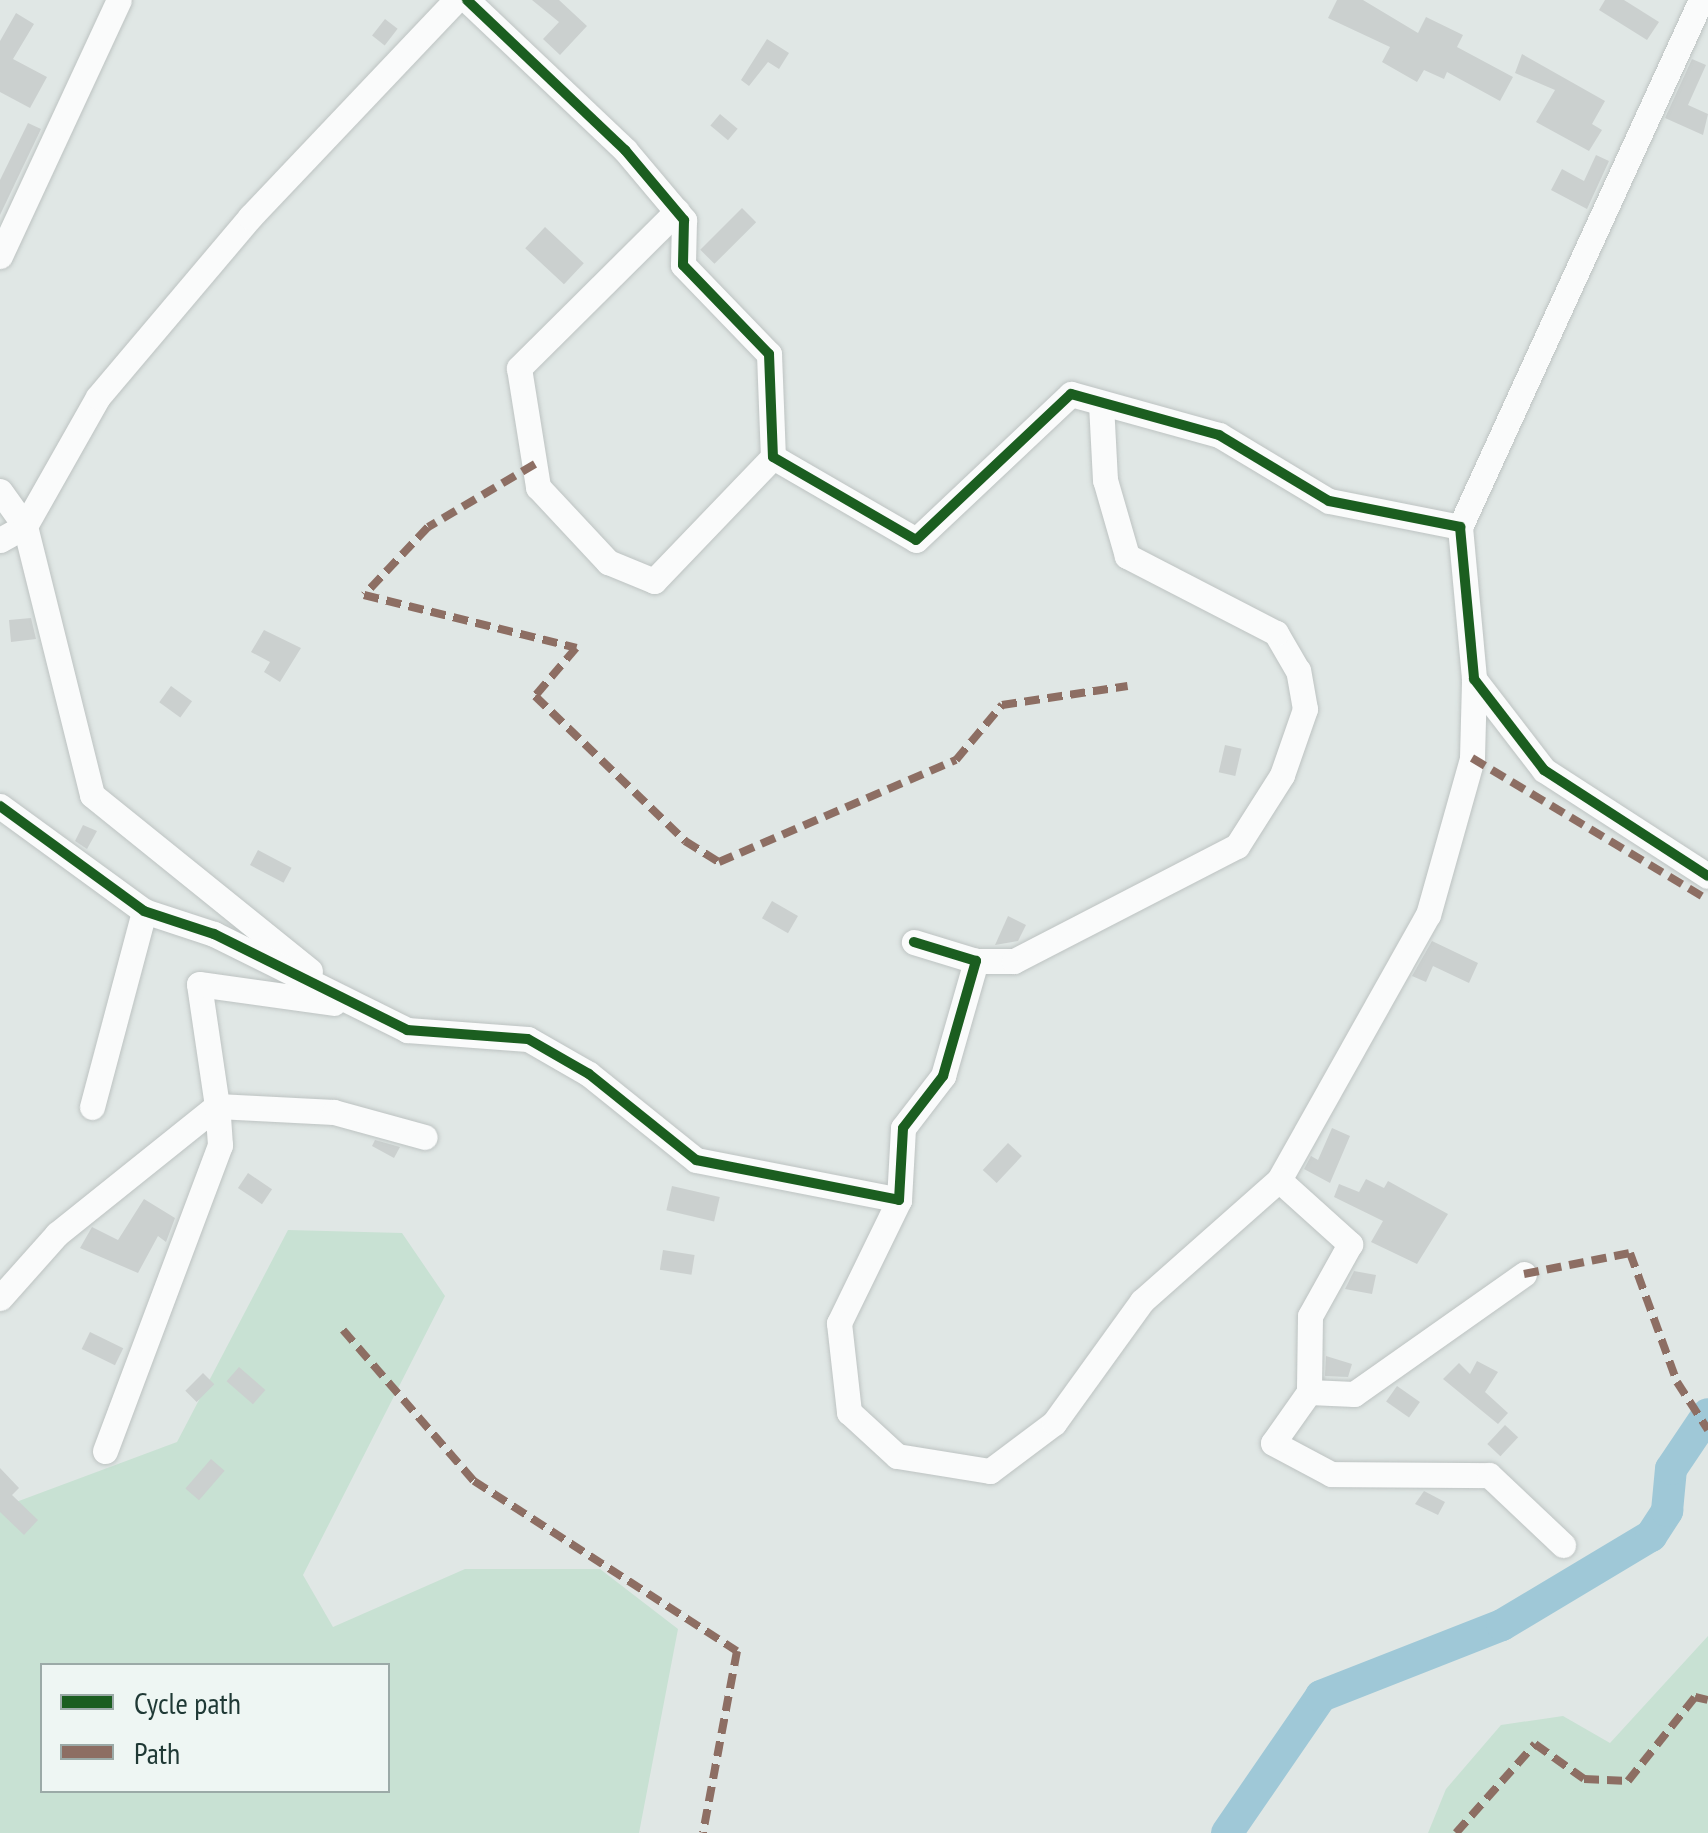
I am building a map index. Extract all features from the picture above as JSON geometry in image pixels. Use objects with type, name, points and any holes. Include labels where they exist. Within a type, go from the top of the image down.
[{"type":"street","points":[[0,256],[119,0]]},
{"type":"street","points":[[0,540],[25,526],[98,397],[250,217],[456,0]]},
{"type":"street","points":[[466,0],[625,150],[684,220],[683,266],[769,354],[773,457],[654,581],[608,562],[538,487],[519,368],[676,211]]},
{"type":"street","points":[[976,961],[943,1076],[903,1128],[898,1200],[840,1323],[849,1412],[897,1456],[990,1472],[1054,1424],[1142,1302],[1278,1180],[1428,914],[1472,758],[1474,679],[1460,528],[1701,0]]},
{"type":"street","points":[[773,457],[916,540],[1071,394],[1219,436],[1330,501],[1460,528]]},
{"type":"street","points":[[914,942],[976,961],[1014,961],[1237,846],[1282,775],[1305,708],[1298,671],[1276,634],[1128,556],[1105,480],[1101,403]]},
{"type":"street","points":[[0,491],[25,526],[92,795],[353,1006]]},
{"type":"street","points":[[1474,679],[1544,770],[1708,876]]},
{"type":"street","points":[[0,806],[144,911],[214,934],[406,1030],[528,1038],[589,1074],[696,1160],[898,1200]]},
{"type":"street","points":[[92,1108],[144,911]]},
{"type":"street","points":[[105,1451],[220,1145],[199,984],[353,1006]]},
{"type":"street","points":[[0,1298],[57,1234],[217,1106],[334,1112],[425,1137]]},
{"type":"street","points":[[1278,1180],[1350,1244],[1310,1316],[1308,1392],[1273,1443],[1331,1474],[1489,1476],[1563,1545]]},
{"type":"street","points":[[1308,1392],[1354,1394],[1524,1274]]},
{"type":"green space","points":[[288,1230],[402,1233],[445,1296],[303,1575],[333,1627],[465,1569],[600,1569],[678,1629],[639,1833],[0,1833],[0,1508],[177,1442]]},
{"type":"green space","points":[[1708,1636],[1708,1833],[1428,1833],[1446,1789],[1501,1725],[1563,1716],[1610,1743]]},
{"type":"building","points":[[532,0],[559,0],[587,26],[560,55],[543,39],[559,22]]},
{"type":"building","points":[[1337,0],[1363,0],[1418,33],[1426,17],[1463,35],[1457,47],[1513,77],[1500,101],[1447,72],[1444,79],[1424,70],[1417,82],[1382,62],[1390,47],[1328,18]]},
{"type":"building","points":[[1605,0],[1624,0],[1659,22],[1647,40],[1599,10]]},
{"type":"building","points":[[16,13],[34,24],[13,59],[47,77],[30,108],[0,92],[0,41]]},
{"type":"building","points":[[385,19],[398,29],[385,45],[372,36]]},
{"type":"building","points":[[767,39],[789,53],[779,69],[768,62],[749,86],[741,80]]},
{"type":"building","points":[[1522,54],[1605,101],[1592,124],[1602,130],[1589,151],[1536,122],[1555,90],[1515,73]]},
{"type":"building","points":[[1692,59],[1706,65],[1688,105],[1708,114],[1703,135],[1665,118]]},
{"type":"building","points":[[720,114],[738,129],[728,140],[710,125]]},
{"type":"building","points":[[28,123],[41,129],[0,215],[0,180]]},
{"type":"building","points":[[1596,155],[1609,161],[1587,209],[1551,190],[1562,169],[1584,181]]},
{"type":"building","points":[[742,208],[756,222],[714,264],[700,250]]},
{"type":"building","points":[[545,227],[584,263],[564,284],[525,248]]},
{"type":"building","points":[[31,618],[36,639],[11,642],[9,620]]},
{"type":"building","points":[[264,630],[301,648],[280,682],[264,672],[270,662],[251,652]]},
{"type":"building","points":[[171,686],[192,701],[180,717],[159,702]]},
{"type":"building","points":[[1225,745],[1242,749],[1235,776],[1219,772]]},
{"type":"building","points":[[83,825],[97,831],[87,849],[75,841]]},
{"type":"building","points":[[258,850],[292,868],[284,883],[250,865]]},
{"type":"building","points":[[772,901],[798,916],[788,933],[762,918]]},
{"type":"building","points":[[1008,916],[1026,925],[1018,941],[995,945]]},
{"type":"building","points":[[1432,941],[1478,963],[1469,983],[1433,966],[1426,982],[1412,976]]},
{"type":"building","points":[[1332,1128],[1350,1136],[1330,1183],[1304,1169],[1311,1156],[1318,1160]]},
{"type":"building","points":[[375,1140],[400,1147],[394,1158],[372,1146]]},
{"type":"building","points":[[1008,1143],[1022,1156],[997,1183],[983,1170]]},
{"type":"building","points":[[248,1173],[272,1189],[262,1204],[238,1188]]},
{"type":"building","points":[[1366,1179],[1384,1188],[1388,1181],[1448,1214],[1417,1264],[1371,1242],[1383,1221],[1334,1197],[1339,1184],[1359,1192]]},
{"type":"building","points":[[672,1186],[720,1197],[714,1221],[666,1210]]},
{"type":"building","points":[[144,1199],[175,1218],[166,1242],[158,1236],[138,1273],[80,1248],[92,1227],[118,1240]]},
{"type":"building","points":[[663,1250],[695,1255],[691,1275],[660,1270]]},
{"type":"building","points":[[1354,1271],[1376,1275],[1372,1294],[1345,1289]]},
{"type":"building","points":[[90,1332],[123,1348],[115,1365],[82,1349]]},
{"type":"building","points":[[1326,1356],[1352,1364],[1348,1377],[1325,1376]]},
{"type":"building","points":[[1477,1361],[1498,1372],[1485,1392],[1508,1413],[1498,1424],[1443,1379],[1459,1363],[1470,1374]]},
{"type":"building","points":[[239,1367],[265,1390],[253,1404],[227,1381]]},
{"type":"building","points":[[203,1373],[214,1384],[197,1402],[185,1391]]},
{"type":"building","points":[[1397,1386],[1420,1402],[1409,1418],[1386,1402]]},
{"type":"building","points":[[1505,1425],[1518,1437],[1500,1456],[1487,1444]]},
{"type":"building","points":[[211,1459],[225,1471],[199,1500],[185,1488]]},
{"type":"building","points":[[0,1468],[19,1488],[12,1495],[38,1520],[24,1535],[0,1512]]},
{"type":"building","points":[[1424,1491],[1445,1502],[1438,1515],[1415,1504]]},
{"type":"waterway","points":[[1227,1833],[1321,1696],[1502,1625],[1651,1536],[1667,1511],[1671,1469],[1708,1414]]},
{"type":"marked path","points":[[535,464],[428,527],[364,595],[576,648],[535,696],[685,841],[719,862],[956,760],[1002,705],[1128,686]]},
{"type":"marked path","points":[[1472,758],[1708,900]]},
{"type":"marked path","points":[[1524,1274],[1630,1253],[1677,1382],[1708,1430]]},
{"type":"marked path","points":[[343,1330],[474,1481],[737,1651],[703,1833]]},
{"type":"marked path","points":[[1456,1833],[1535,1744],[1584,1779],[1628,1781],[1695,1697],[1708,1700]]},
{"type":"cycle path","points":[[467,0],[625,150],[684,220],[683,265],[769,354],[773,457],[916,540],[1071,394],[1219,435],[1329,501],[1460,527],[1474,679],[1544,770],[1708,876]]},
{"type":"cycle path","points":[[0,806],[144,911],[214,934],[407,1030],[528,1039],[589,1074],[696,1160],[899,1200],[903,1128],[943,1076],[976,961],[914,942]]}]
